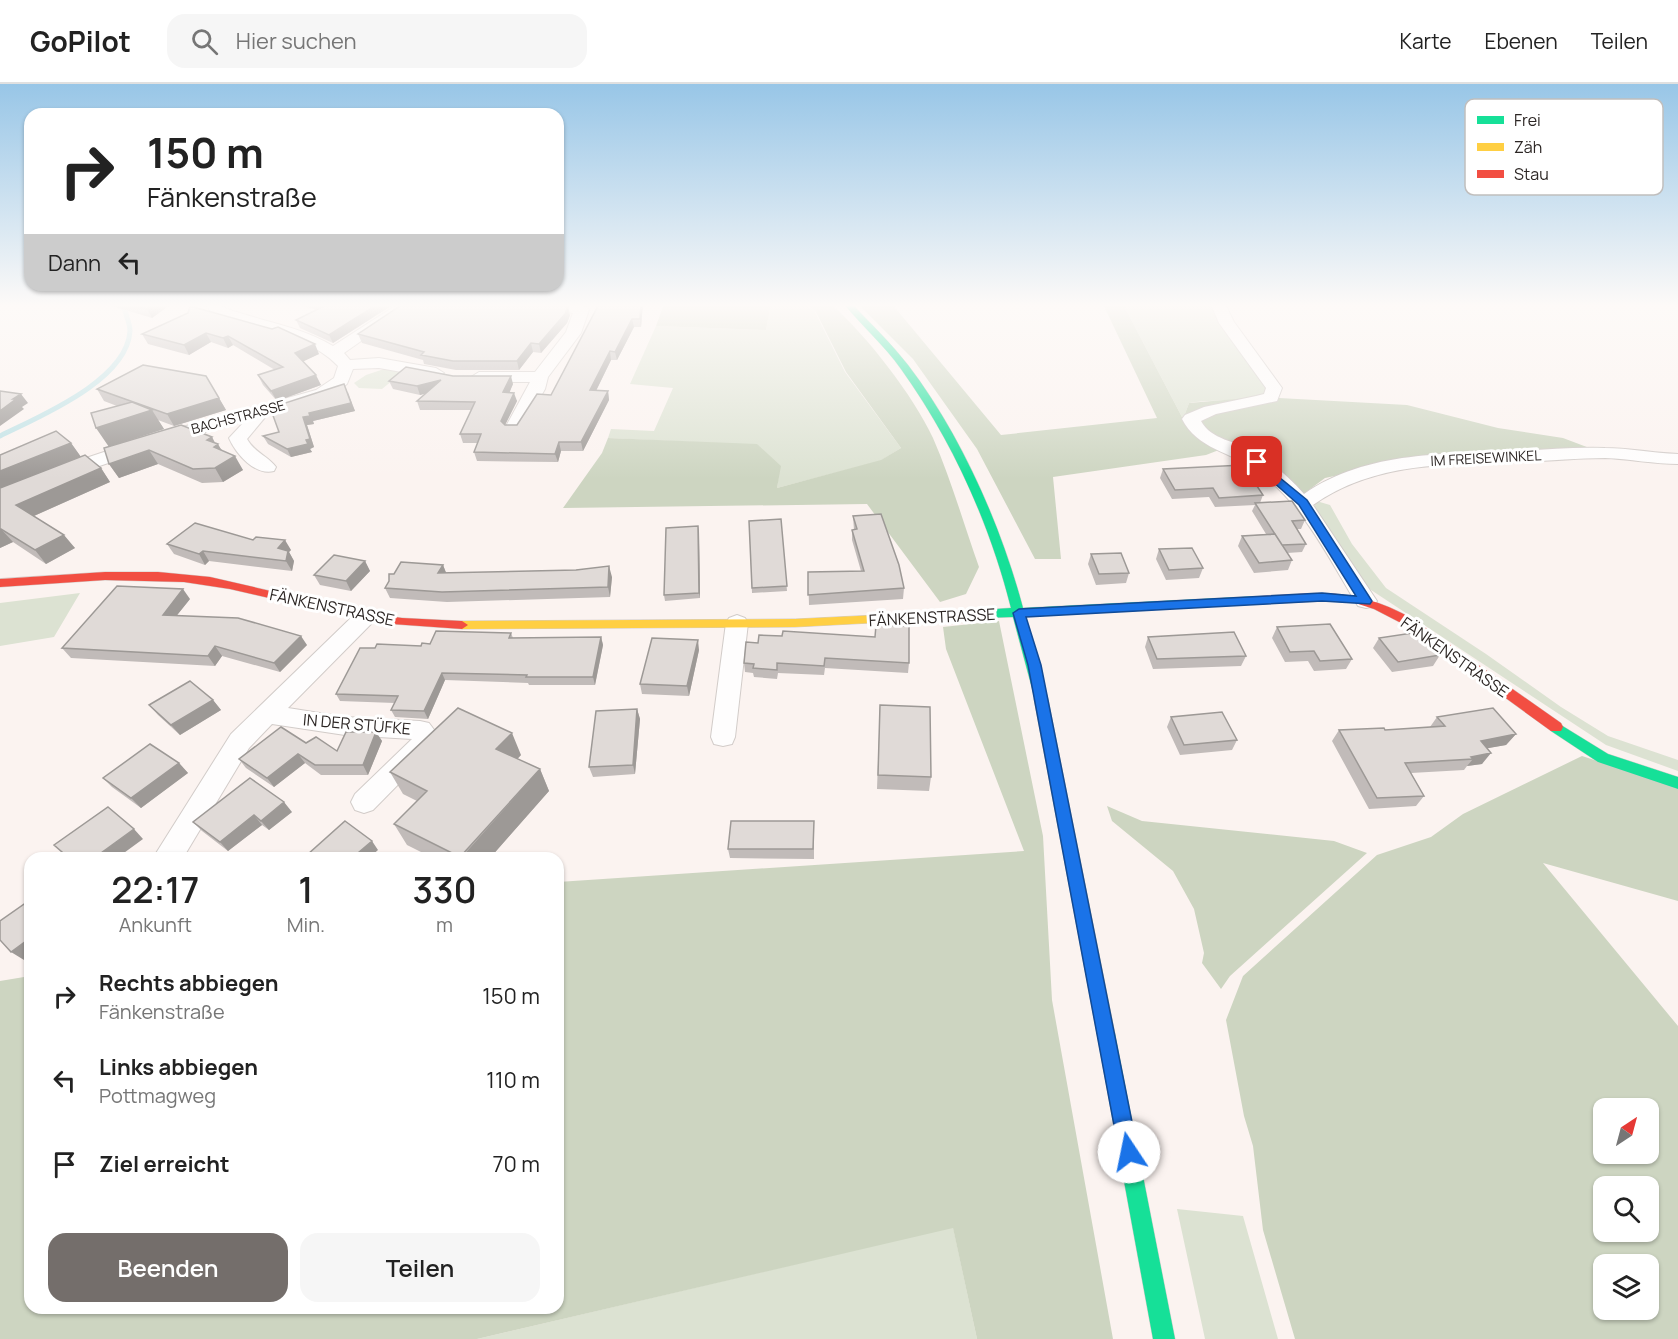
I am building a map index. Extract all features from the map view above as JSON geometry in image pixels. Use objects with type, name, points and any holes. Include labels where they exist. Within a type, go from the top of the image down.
[{"type":"street","name":"BACHSTRASSE","points":[[45,479],[161,438],[326,392],[341,380],[341,363]]},
{"type":"street","points":[[376,363],[461,377],[540,377]]},
{"type":"street","points":[[514,428],[537,388],[540,377],[551,363]]},
{"type":"street","points":[[899,363],[913,378],[959,455],[991,528],[1034,665],[1164,1339]]},
{"type":"street","points":[[1256,363],[1274,388],[1271,398],[1253,404],[1204,411],[1191,419],[1194,429],[1214,442],[1246,455],[1269,470],[1303,502],[1366,601]]},
{"type":"street","points":[[259,412],[258,417],[238,438],[241,446],[250,456],[267,467]]},
{"type":"street","name":"IM FREISEWINKEL","points":[[1303,502],[1314,492],[1330,484],[1367,472],[1426,462],[1606,453],[1678,459]]},
{"type":"street","name":"FÄNKENSTRASSE","points":[[0,583],[125,575],[180,577],[209,580],[365,617],[413,623],[466,625],[795,623],[1322,597],[1366,601],[1409,622],[1603,758],[1678,783]]},
{"type":"street","name":"IN DER STÜFKE","points":[[171,852],[186,832],[240,741],[365,617]]},
{"type":"street","points":[[723,737],[737,623]]},
{"type":"street","name":"IN DER STÜFKE","points":[[267,714],[345,726],[420,730],[426,735],[423,743],[364,802]]},
{"type":"green space","points":[[640,363],[840,363],[901,448],[880,461],[777,488],[780,466],[757,445],[608,438],[611,429],[654,431],[673,388],[630,384]]},
{"type":"green space","points":[[841,363],[885,363],[924,421],[946,470],[979,567],[966,594],[940,602],[867,504],[563,508],[602,453],[608,438],[757,444],[781,466],[777,488],[881,460],[901,448]]},
{"type":"green space","points":[[916,363],[941,363],[1001,435],[1157,418],[1131,363],[1154,363],[1183,419],[1189,403],[1259,397],[1407,405],[1498,428],[1563,438],[1600,452],[1420,458],[1325,478],[1294,501],[1285,488],[1224,448],[1206,455],[1053,477],[1061,559],[1035,559],[977,449]]},
{"type":"green space","points":[[1154,363],[1251,363],[1266,384],[1268,393],[1259,396],[1189,403],[1183,419]]},
{"type":"green space","points":[[384,369],[403,372],[382,389],[359,388],[354,383],[366,375]]},
{"type":"green space","points":[[1313,500],[1330,505],[1352,544],[1386,588],[1561,707],[1608,736],[1678,760],[1678,771],[1606,745],[1368,588],[1317,513]]},
{"type":"green space","points":[[80,593],[54,637],[0,646],[0,603]]},
{"type":"green space","points":[[999,621],[1043,836],[1052,1000],[1113,1339],[977,1339],[953,1228],[477,1339],[0,1339],[0,981],[24,977],[24,1314],[564,1314],[564,882],[1024,851],[946,649],[943,627]]},
{"type":"green space","points":[[1582,756],[1678,787],[1678,901],[1543,863],[1678,1026],[1678,1339],[1295,1339],[1263,1230],[1253,1146],[1244,1116],[1226,1020],[1243,976],[1377,855],[1431,837],[1463,814]]},
{"type":"green space","points":[[1107,806],[1142,821],[1334,841],[1367,853],[1230,976],[1221,989],[1202,963],[1204,953],[1194,909],[1173,871],[1112,821]]},
{"type":"green space","points":[[1177,1209],[1243,1216],[1278,1339],[1205,1339]]},
{"type":"green space","points":[[953,1227],[977,1339],[477,1339]]},
{"type":"building","points":[[275,363],[304,363],[316,375],[271,391],[258,375],[283,367]]},
{"type":"building","points":[[568,363],[604,363],[590,390],[608,391],[581,442],[559,442],[555,454],[474,452],[481,434],[460,434],[475,402],[417,401],[441,380],[417,386],[389,381],[406,367],[453,376],[511,376],[503,392],[514,393],[501,421],[505,425],[517,425],[537,394],[551,395]]},
{"type":"building","points":[[143,365],[206,376],[219,398],[167,414],[97,389]]},
{"type":"building","points":[[344,384],[351,403],[309,413],[310,416],[303,417],[310,439],[306,440],[308,444],[287,449],[263,436],[279,432],[271,410],[285,407],[282,404]]},
{"type":"building","points":[[0,391],[21,394],[0,411]]},
{"type":"building","points":[[132,402],[152,410],[96,428],[91,413]]},
{"type":"building","points":[[181,425],[212,437],[207,440],[218,444],[214,447],[235,456],[215,468],[193,469],[149,450],[109,464],[104,448]]},
{"type":"building","points":[[56,431],[71,443],[0,471],[0,455]]},
{"type":"building","points":[[85,455],[101,468],[16,505],[64,535],[35,550],[0,529],[0,488]]},
{"type":"building","points":[[1243,465],[1263,495],[1219,498],[1213,488],[1175,490],[1163,469]]},
{"type":"building","points":[[1292,501],[1305,520],[1292,521],[1306,544],[1282,545],[1255,503]]},
{"type":"building","points":[[881,514],[899,565],[904,588],[808,595],[808,572],[864,571],[852,530],[857,529],[853,516]]},
{"type":"building","points":[[781,519],[787,586],[752,588],[749,521]]},
{"type":"building","points":[[195,523],[253,540],[256,537],[285,540],[278,548],[288,551],[286,561],[203,551],[199,554],[167,544]]},
{"type":"building","points":[[698,526],[699,593],[664,595],[666,528]]},
{"type":"building","points":[[1275,534],[1292,560],[1259,563],[1242,536]]},
{"type":"building","points":[[1192,548],[1203,568],[1169,570],[1159,549]]},
{"type":"building","points":[[1121,553],[1129,573],[1099,574],[1091,554]]},
{"type":"building","points":[[334,555],[365,561],[346,581],[314,575]]},
{"type":"building","points":[[401,562],[443,565],[438,573],[576,570],[609,566],[608,587],[442,592],[385,588],[389,581],[389,574],[394,574]]},
{"type":"building","points":[[117,586],[183,589],[163,615],[238,618],[301,636],[274,663],[215,646],[208,656],[62,648]]},
{"type":"building","points":[[1330,624],[1352,659],[1320,661],[1314,651],[1290,652],[1277,627]]},
{"type":"building","points":[[876,625],[909,626],[909,663],[825,658],[824,666],[777,663],[777,670],[753,668],[754,664],[744,663],[746,642],[758,643],[759,635],[782,636],[783,631],[875,637]]},
{"type":"building","points":[[436,631],[511,633],[509,638],[601,637],[593,677],[442,673],[424,711],[391,710],[398,696],[336,694],[360,648],[375,648],[377,644],[421,646],[422,643],[430,644]]},
{"type":"building","points":[[1234,632],[1246,656],[1157,659],[1148,637]]},
{"type":"building","points":[[1419,632],[1440,655],[1398,662],[1379,638]]},
{"type":"building","points":[[652,638],[698,640],[687,686],[640,684]]},
{"type":"building","points":[[190,681],[213,700],[171,725],[149,705]]},
{"type":"building","points":[[880,705],[930,707],[931,777],[878,775]]},
{"type":"building","points":[[458,708],[512,733],[496,749],[540,769],[465,852],[450,852],[394,824],[427,791],[390,772]]},
{"type":"building","points":[[1493,708],[1516,734],[1481,741],[1491,753],[1471,757],[1473,759],[1405,763],[1424,796],[1377,798],[1339,730],[1445,726],[1437,717]]},
{"type":"building","points":[[637,709],[633,765],[589,767],[596,711]]},
{"type":"building","points":[[1222,712],[1237,740],[1184,745],[1171,717]]},
{"type":"building","points":[[281,727],[306,743],[316,737],[337,751],[346,732],[376,732],[363,765],[315,765],[298,754],[267,778],[239,759]]},
{"type":"building","points":[[150,744],[179,763],[131,798],[103,778]]},
{"type":"building","points":[[250,778],[284,802],[261,821],[254,815],[220,842],[193,822]]},
{"type":"building","points":[[108,807],[134,829],[102,852],[62,852],[54,845]]},
{"type":"building","points":[[345,821],[372,841],[359,852],[310,852]]},
{"type":"building","points":[[731,821],[814,821],[813,849],[728,849]]},
{"type":"building","points":[[24,904],[24,942],[11,952],[0,940],[0,921]]},
{"type":"waterway","points":[[0,436],[78,395],[98,381],[116,363]]},
{"type":"traffic: fast","points":[[901,363],[949,436],[985,514],[1014,596],[1041,699]]},
{"type":"traffic: fast","points":[[981,614],[1261,600]]},
{"type":"traffic: fast","points":[[1556,727],[1603,758],[1678,783]]},
{"type":"traffic: fast","points":[[1106,1034],[1164,1339]]},
{"type":"traffic: slow","points":[[462,625],[795,623],[981,614]]},
{"type":"traffic: slow","points":[[1041,699],[1106,1034]]},
{"type":"traffic: jam","points":[[0,583],[131,575],[184,578],[230,585],[378,619],[462,625]]},
{"type":"traffic: jam","points":[[1261,600],[1329,597],[1355,599],[1378,606],[1409,622],[1556,727]]},
{"type":"route","points":[[1129,1152],[1034,665],[1019,613],[1322,597],[1366,601],[1303,502],[1269,470],[1257,462]]}]
